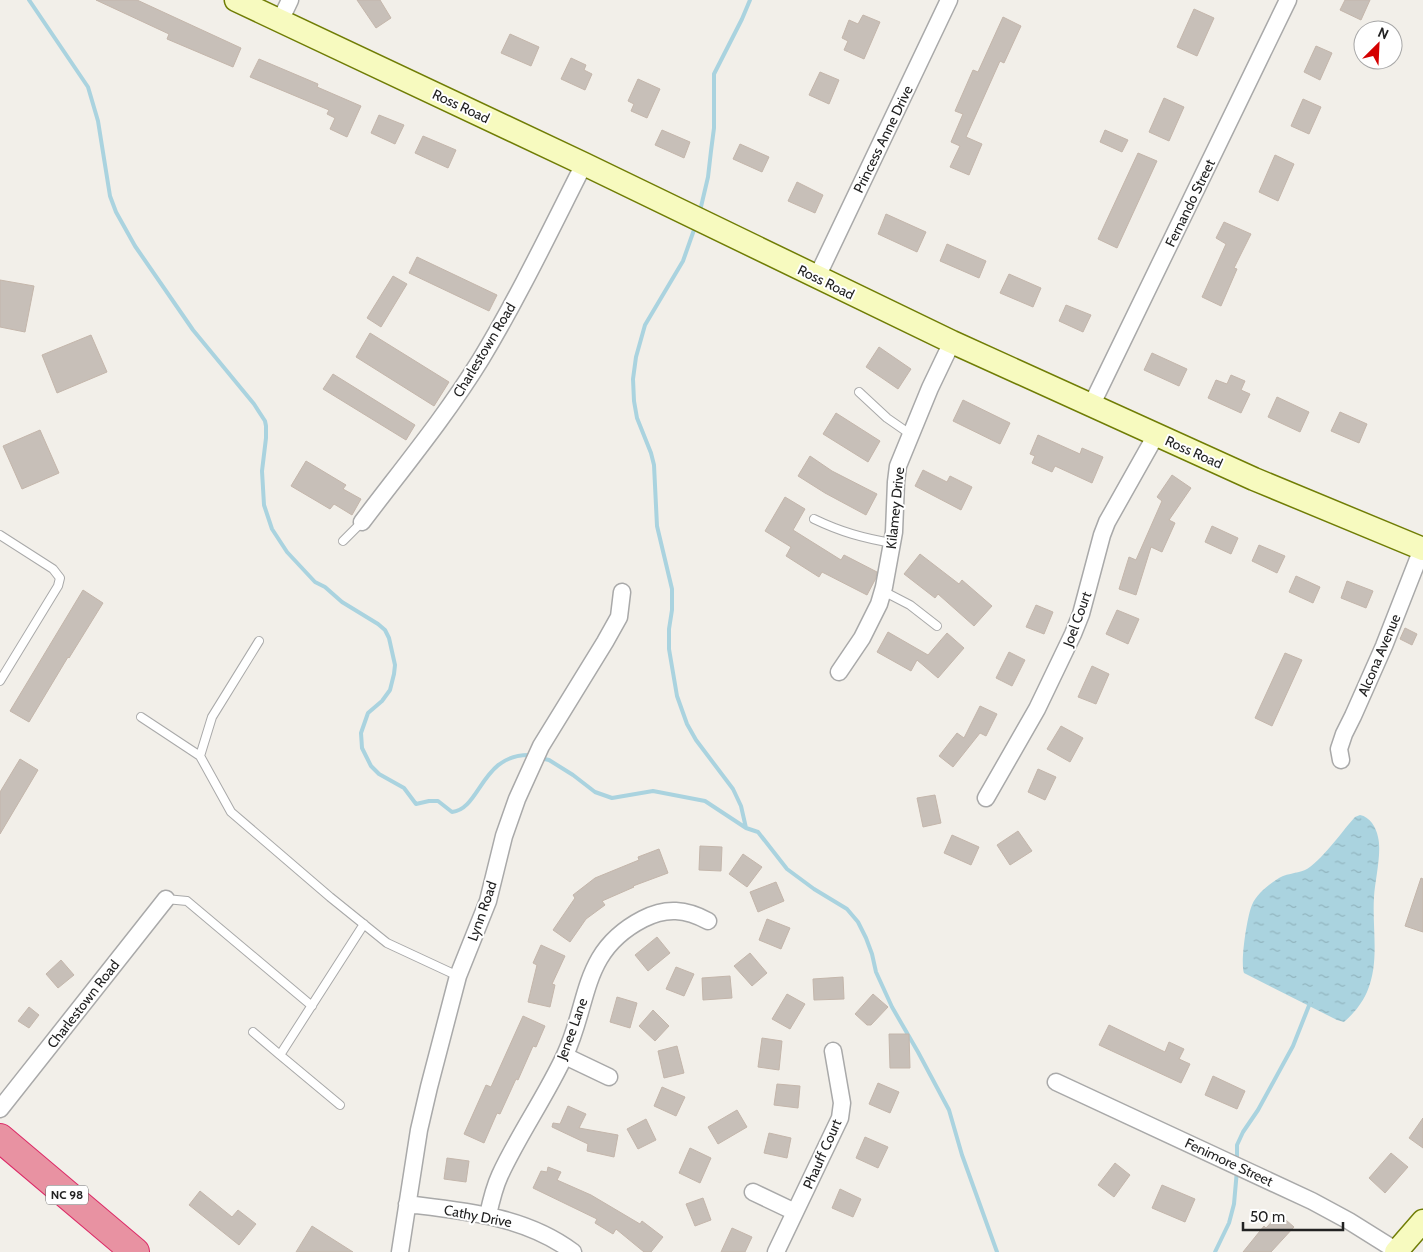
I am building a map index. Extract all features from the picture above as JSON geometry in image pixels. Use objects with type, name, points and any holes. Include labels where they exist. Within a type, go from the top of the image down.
[{"type":"highway","name":"NC 98","points":[[0,1138],[135,1252]]},
{"type":"street","name":"Ross Road","points":[[236,0],[584,164],[952,342],[1254,479],[1423,549]]},
{"type":"street","points":[[280,21],[290,0]]},
{"type":"street","name":"Princess Anne Drive","points":[[817,277],[950,0]]},
{"type":"street","name":"Fernando Street","points":[[1092,406],[1288,0]]},
{"type":"street","name":"Charlestown Road","points":[[362,522],[480,360],[503,321],[584,164]]},
{"type":"street","name":"Kilamey Drive","points":[[839,672],[872,620],[883,591],[896,517],[897,474],[910,434],[952,342]]},
{"type":"street","name":"Joel Court","points":[[986,798],[1037,709],[1073,634],[1084,604],[1102,534],[1156,435]]},
{"type":"street","name":"Alcona Avenue","points":[[1341,760],[1339,749],[1344,734],[1380,654],[1423,549]]},
{"type":"street","name":"Lynn Road","points":[[400,1252],[419,1130],[429,1087],[458,976],[488,901],[504,836],[517,799],[541,746],[619,617],[622,592]]},
{"type":"street","name":"Charlestown Road","points":[[0,1109],[166,898]]},
{"type":"street","name":"Jenee Lane","points":[[488,1215],[500,1176],[565,1056],[591,976],[607,947],[632,925],[665,910],[694,914],[708,921]]},
{"type":"street","name":"Phauff Court","points":[[776,1252],[840,1118],[842,1103],[833,1051]]},
{"type":"street","points":[[565,1056],[609,1077]]},
{"type":"street","name":"Fenimore Street","points":[[1056,1082],[1312,1201],[1349,1221],[1396,1251]]},
{"type":"street","points":[[753,1192],[795,1212]]},
{"type":"street","name":"Cathy Drive","points":[[407,1204],[488,1215],[522,1225],[573,1252]]},
{"type":"street","points":[[1396,1251],[1423,1222]]},
{"type":"lane","points":[[859,392],[887,418],[910,434]]},
{"type":"lane","points":[[814,519],[836,530],[892,543]]},
{"type":"lane","points":[[343,541],[362,522]]},
{"type":"lane","points":[[0,535],[54,570],[60,578],[58,586],[0,681]]},
{"type":"lane","points":[[883,591],[910,605],[938,626]]},
{"type":"lane","points":[[200,756],[212,716],[259,641]]},
{"type":"lane","points":[[141,717],[200,756],[231,812],[387,943],[458,976]]},
{"type":"lane","points":[[166,898],[187,901],[312,1006]]},
{"type":"lane","points":[[280,1055],[364,924]]},
{"type":"lane","points":[[253,1032],[340,1105]]},
{"type":"water","points":[[1360,815],[1372,823],[1379,843],[1374,897],[1375,945],[1371,981],[1367,992],[1357,1008],[1344,1022],[1244,973],[1243,950],[1250,911],[1259,894],[1279,878],[1305,870],[1311,866],[1324,854],[1355,817]]},
{"type":"building","points":[[96,0],[137,0],[241,48],[233,67],[167,39],[169,34]]},
{"type":"building","points":[[357,0],[380,0],[391,18],[376,28]]},
{"type":"building","points":[[1345,0],[1370,0],[1361,20],[1340,10]]},
{"type":"building","points":[[1194,9],[1214,18],[1197,56],[1177,47]]},
{"type":"building","points":[[863,15],[880,22],[864,59],[844,50],[848,41],[842,38],[849,20],[858,24]]},
{"type":"building","points":[[1003,17],[1021,26],[1004,63],[1000,61],[966,137],[982,144],[969,175],[950,167],[960,146],[951,142],[963,114],[955,111],[973,70],[978,72]]},
{"type":"building","points":[[510,34],[539,47],[531,66],[501,53]]},
{"type":"building","points":[[1316,46],[1332,53],[1320,80],[1304,72]]},
{"type":"building","points":[[571,58],[586,65],[584,70],[592,74],[585,90],[561,79]]},
{"type":"building","points":[[259,59],[318,84],[317,87],[361,106],[347,137],[330,129],[335,118],[327,114],[329,110],[250,77]]},
{"type":"building","points":[[820,72],[839,80],[829,104],[809,95]]},
{"type":"building","points":[[638,79],[660,89],[647,118],[631,111],[634,104],[628,101]]},
{"type":"building","points":[[1164,98],[1184,107],[1169,141],[1149,132]]},
{"type":"building","points":[[1303,99],[1321,107],[1309,134],[1291,126]]},
{"type":"building","points":[[379,115],[404,125],[395,144],[371,133]]},
{"type":"building","points":[[662,130],[690,142],[684,158],[655,145]]},
{"type":"building","points":[[1105,130],[1128,140],[1122,152],[1100,142]]},
{"type":"building","points":[[423,136],[456,150],[448,168],[415,153]]},
{"type":"building","points":[[740,144],[769,157],[762,172],[733,159]]},
{"type":"building","points":[[1138,153],[1157,161],[1117,248],[1098,239]]},
{"type":"building","points":[[1275,155],[1294,164],[1278,201],[1259,192]]},
{"type":"building","points":[[797,182],[823,195],[815,213],[788,201]]},
{"type":"building","points":[[886,214],[926,232],[917,252],[878,234]]},
{"type":"building","points":[[1224,222],[1251,234],[1234,268],[1237,269],[1221,306],[1202,297],[1226,244],[1216,238]]},
{"type":"building","points":[[947,244],[986,261],[979,278],[940,261]]},
{"type":"building","points":[[417,257],[497,295],[489,311],[409,273]]},
{"type":"building","points":[[1009,274],[1041,288],[1033,307],[1000,293]]},
{"type":"building","points":[[393,276],[407,284],[381,327],[367,318]]},
{"type":"building","points":[[0,280],[34,286],[25,332],[0,327]]},
{"type":"building","points":[[1066,305],[1091,315],[1083,332],[1059,321]]},
{"type":"building","points":[[370,333],[449,382],[434,406],[356,357]]},
{"type":"building","points":[[91,335],[107,372],[57,393],[42,355]]},
{"type":"building","points":[[879,347],[911,369],[898,389],[866,367]]},
{"type":"building","points":[[1152,353],[1187,369],[1179,386],[1144,370]]},
{"type":"building","points":[[333,374],[415,425],[406,440],[323,389]]},
{"type":"building","points":[[1231,375],[1245,381],[1241,390],[1250,394],[1241,413],[1208,398],[1216,380],[1227,384]]},
{"type":"building","points":[[1277,397],[1309,412],[1300,432],[1268,417]]},
{"type":"building","points":[[963,400],[1010,423],[1000,444],[953,421]]},
{"type":"building","points":[[1340,412],[1367,424],[1359,443],[1331,431]]},
{"type":"building","points":[[836,413],[880,441],[868,462],[823,434]]},
{"type":"building","points":[[40,430],[59,473],[22,489],[3,446]]},
{"type":"building","points":[[1038,435],[1080,454],[1082,448],[1103,457],[1092,483],[1055,466],[1052,472],[1032,463],[1035,456],[1030,454]]},
{"type":"building","points":[[810,456],[832,471],[877,494],[866,515],[798,476]]},
{"type":"building","points":[[306,461],[346,485],[343,489],[361,499],[352,515],[334,504],[330,509],[291,486]]},
{"type":"building","points":[[923,470],[947,482],[950,476],[972,487],[961,510],[915,486]]},
{"type":"building","points":[[1172,475],[1191,488],[1169,520],[1175,523],[1162,552],[1151,547],[1136,595],[1119,589],[1129,557],[1136,560],[1162,501],[1157,497]]},
{"type":"building","points":[[785,497],[805,509],[793,530],[841,560],[844,555],[877,572],[867,595],[822,572],[819,577],[786,556],[791,547],[765,531]]},
{"type":"building","points":[[1212,526],[1238,538],[1231,554],[1205,542]]},
{"type":"building","points":[[1259,545],[1285,556],[1277,573],[1252,561]]},
{"type":"building","points":[[920,554],[959,584],[962,580],[992,606],[974,626],[938,594],[935,598],[904,574]]},
{"type":"building","points":[[1296,576],[1320,587],[1313,603],[1289,592]]},
{"type":"building","points":[[1347,581],[1373,591],[1366,608],[1341,598]]},
{"type":"building","points":[[83,590],[103,603],[29,722],[10,711]]},
{"type":"building","points":[[1036,605],[1053,612],[1044,634],[1026,627]]},
{"type":"building","points":[[1117,610],[1139,619],[1128,644],[1106,634]]},
{"type":"building","points":[[1405,628],[1417,634],[1412,645],[1400,639]]},
{"type":"building","points":[[888,632],[928,655],[947,633],[964,648],[938,678],[917,660],[911,671],[877,652]]},
{"type":"building","points":[[1009,652],[1025,660],[1012,686],[996,678]]},
{"type":"building","points":[[1285,653],[1302,660],[1272,726],[1255,718]]},
{"type":"building","points":[[1092,666],[1109,674],[1096,704],[1078,697]]},
{"type":"building","points":[[980,706],[997,714],[986,736],[980,733],[953,767],[939,756],[957,733],[964,738]]},
{"type":"building","points":[[1061,726],[1083,738],[1070,762],[1047,749]]},
{"type":"building","points":[[20,759],[38,770],[0,834],[0,792]]},
{"type":"building","points":[[1038,769],[1056,777],[1045,800],[1028,792]]},
{"type":"building","points":[[935,795],[941,823],[923,827],[917,798]]},
{"type":"building","points":[[1018,831],[1032,851],[1010,865],[997,845]]},
{"type":"building","points":[[952,835],[979,847],[971,865],[944,853]]},
{"type":"building","points":[[700,846],[722,847],[721,871],[699,870]]},
{"type":"building","points":[[659,849],[668,873],[633,886],[602,901],[605,905],[586,919],[570,942],[553,930],[575,898],[573,895],[595,878],[639,860],[638,857]]},
{"type":"building","points":[[743,854],[762,867],[747,887],[729,874]]},
{"type":"building","points":[[1421,878],[1423,879],[1423,932],[1405,926]]},
{"type":"building","points":[[776,882],[784,901],[758,912],[750,892]]},
{"type":"building","points":[[767,919],[790,928],[781,949],[759,940]]},
{"type":"building","points":[[657,937],[670,953],[648,971],[635,955]]},
{"type":"building","points":[[541,945],[565,956],[552,984],[555,985],[550,1007],[528,1002],[537,965],[533,963]]},
{"type":"building","points":[[750,953],[767,973],[752,986],[734,966]]},
{"type":"building","points":[[61,960],[74,975],[58,988],[46,974]]},
{"type":"building","points":[[676,967],[694,974],[684,996],[666,989]]},
{"type":"building","points":[[730,976],[732,998],[703,1000],[702,978]]},
{"type":"building","points":[[843,977],[844,999],[814,1000],[813,979]]},
{"type":"building","points":[[787,994],[805,1004],[790,1029],[772,1019]]},
{"type":"building","points":[[873,994],[888,1007],[871,1025],[867,1025],[855,1014]]},
{"type":"building","points":[[617,997],[637,1003],[630,1028],[610,1022]]},
{"type":"building","points":[[29,1007],[39,1015],[29,1028],[18,1021]]},
{"type":"building","points":[[653,1010],[669,1026],[655,1041],[639,1026]]},
{"type":"building","points":[[523,1016],[545,1026],[536,1047],[533,1046],[518,1080],[516,1079],[500,1114],[497,1113],[484,1143],[464,1134],[486,1085],[491,1087]]},
{"type":"building","points":[[1109,1025],[1165,1052],[1169,1042],[1184,1049],[1179,1059],[1190,1064],[1181,1083],[1099,1045]]},
{"type":"building","points":[[889,1034],[909,1034],[910,1068],[890,1068]]},
{"type":"building","points":[[762,1038],[782,1041],[779,1070],[758,1067]]},
{"type":"building","points":[[677,1046],[684,1073],[664,1078],[658,1051]]},
{"type":"building","points":[[1213,1076],[1245,1091],[1237,1109],[1205,1095]]},
{"type":"building","points":[[878,1083],[899,1092],[890,1113],[869,1104]]},
{"type":"building","points":[[777,1084],[800,1086],[798,1108],[774,1105]]},
{"type":"building","points":[[662,1087],[685,1097],[676,1116],[654,1106]]},
{"type":"building","points":[[568,1106],[586,1114],[579,1128],[618,1135],[614,1157],[587,1151],[588,1144],[552,1127],[553,1123],[560,1124]]},
{"type":"building","points":[[737,1110],[747,1127],[718,1144],[708,1127]]},
{"type":"building","points":[[1423,1118],[1423,1148],[1409,1138]]},
{"type":"building","points":[[646,1119],[656,1140],[638,1149],[627,1129]]},
{"type":"building","points":[[769,1133],[791,1138],[787,1158],[764,1153]]},
{"type":"building","points":[[865,1137],[888,1147],[878,1168],[856,1158]]},
{"type":"building","points":[[690,1148],[711,1158],[700,1183],[679,1173]]},
{"type":"building","points":[[1391,1153],[1408,1167],[1385,1193],[1369,1178]]},
{"type":"building","points":[[447,1158],[469,1161],[466,1182],[444,1179]]},
{"type":"building","points":[[1115,1163],[1130,1175],[1114,1197],[1098,1185]]},
{"type":"building","points":[[548,1167],[561,1172],[557,1180],[591,1195],[640,1224],[642,1221],[663,1237],[651,1252],[644,1252],[616,1229],[613,1234],[595,1223],[597,1219],[533,1188],[541,1171],[547,1172]]},
{"type":"building","points":[[1162,1185],[1195,1199],[1185,1222],[1152,1208]]},
{"type":"building","points":[[840,1189],[861,1199],[853,1217],[832,1208]]},
{"type":"building","points":[[200,1191],[232,1217],[238,1210],[256,1224],[239,1245],[189,1205]]},
{"type":"building","points":[[703,1198],[711,1220],[695,1226],[686,1204]]},
{"type":"building","points":[[1279,1214],[1294,1227],[1271,1252],[1243,1252],[1264,1226],[1266,1228]]},
{"type":"building","points":[[312,1226],[353,1252],[296,1252]]},
{"type":"building","points":[[732,1228],[752,1237],[745,1252],[721,1252]]},
{"type":"waterway","points":[[29,0],[88,87],[98,121],[110,196],[116,212],[135,246],[193,330],[254,404],[265,421],[266,438],[262,471],[264,505],[272,529],[287,552],[315,582],[325,587],[342,602],[378,624],[385,630],[389,638],[395,665],[390,690],[382,701],[368,713],[361,733],[362,748],[371,766],[379,774],[404,788],[416,804],[438,801],[452,812],[462,809],[470,802],[492,771],[502,763],[514,757],[531,755]]},
{"type":"waterway","points":[[700,211],[708,177],[714,128],[714,74],[750,0]]},
{"type":"waterway","points":[[695,227],[683,261],[645,325],[636,357],[633,379],[634,401],[637,418],[654,465],[657,526],[672,589],[669,649],[677,696],[687,724],[696,740],[733,789],[741,806],[746,828]]},
{"type":"waterway","points":[[540,758],[549,760],[595,792],[612,798],[653,791],[705,801],[746,828],[758,832],[787,869],[814,889],[847,909],[858,922],[866,938],[876,972],[892,1007],[949,1110],[962,1155],[997,1252]]},
{"type":"waterway","points":[[1237,1161],[1237,1145],[1243,1132],[1258,1110],[1293,1046],[1310,1003]]},
{"type":"waterway","points":[[1215,1252],[1229,1223],[1234,1204],[1237,1170]]}]
